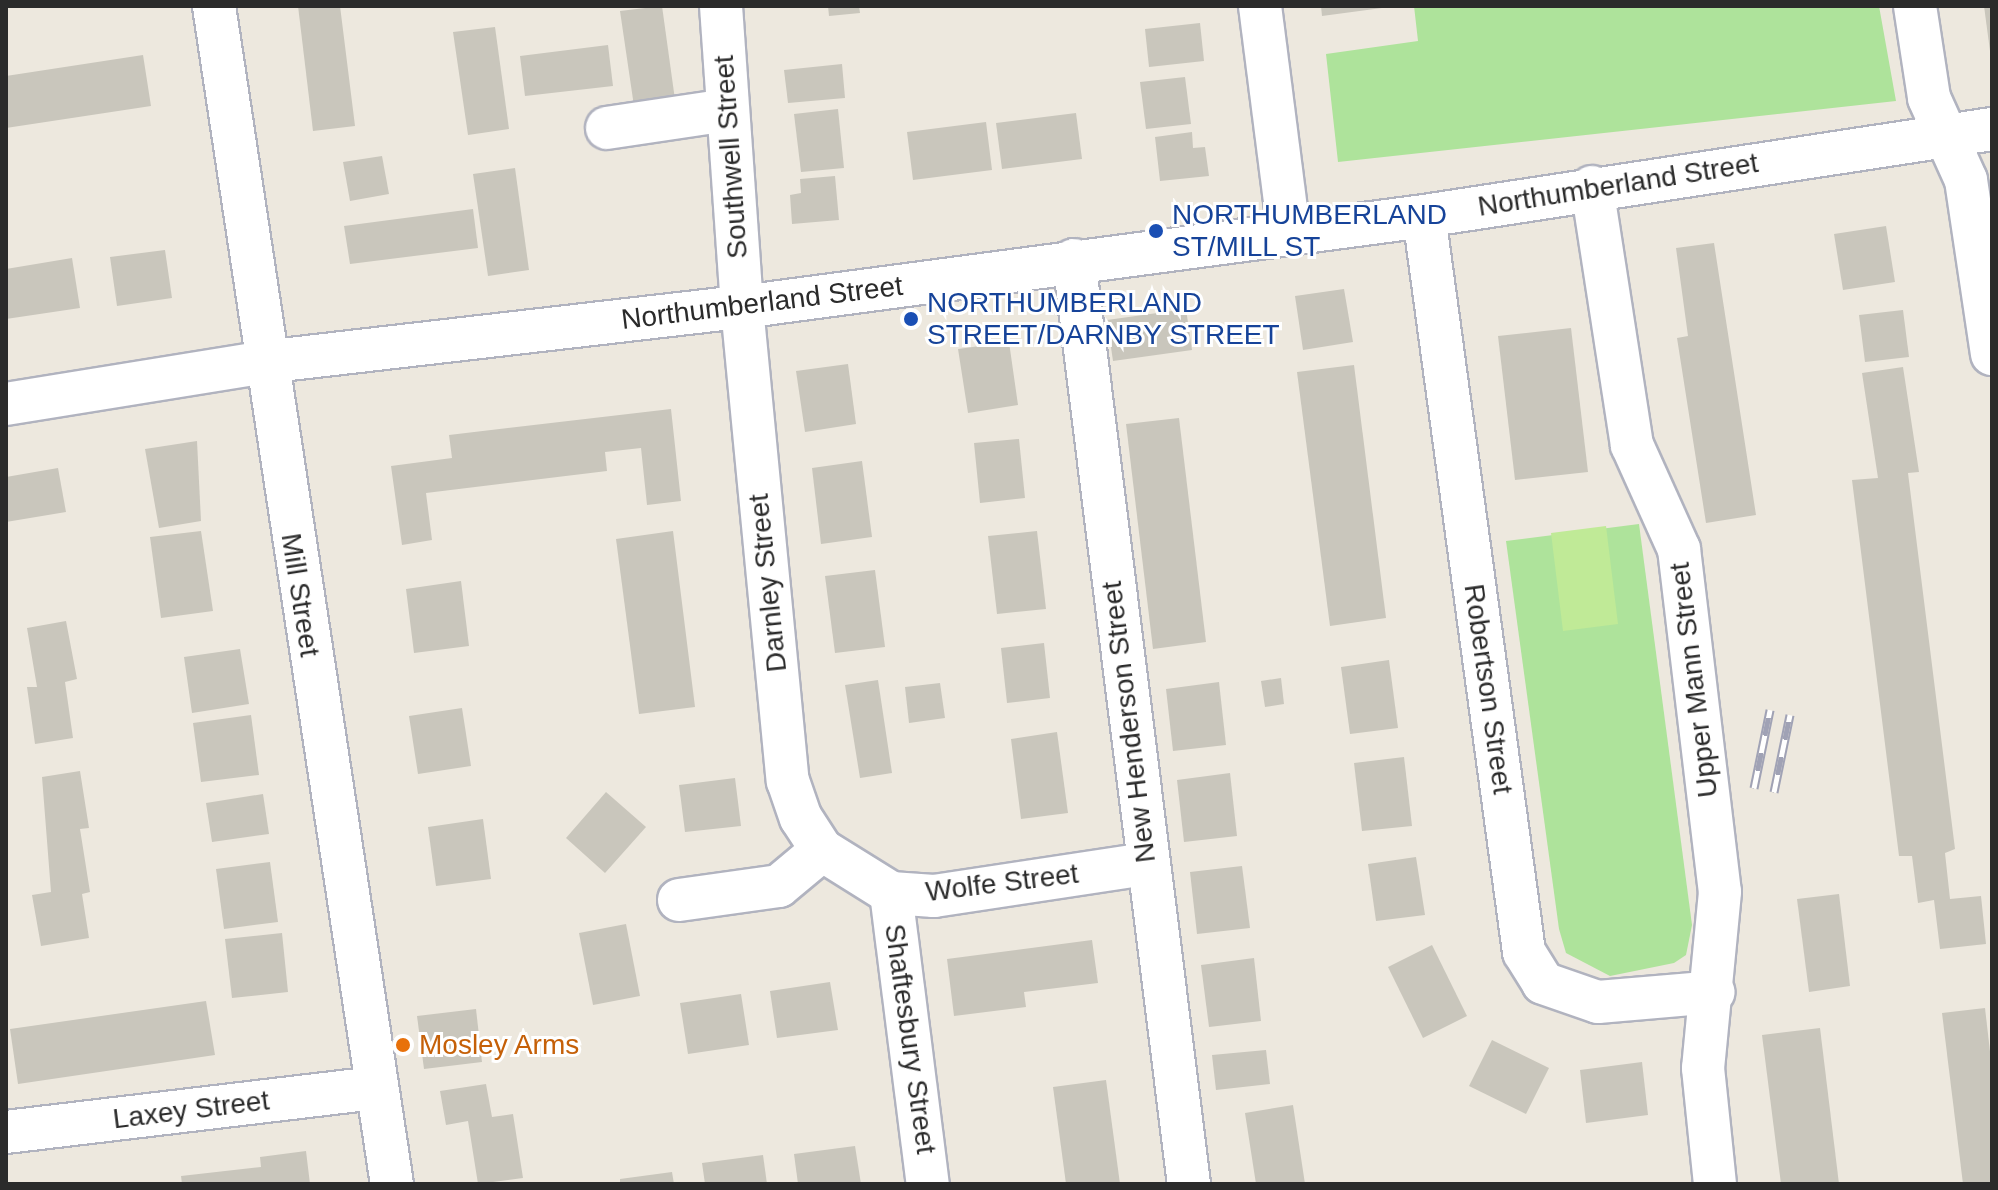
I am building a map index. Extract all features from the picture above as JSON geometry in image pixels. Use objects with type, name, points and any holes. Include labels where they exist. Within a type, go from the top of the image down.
[{"type":"street","name":"Mill Street","points":[[214,6],[264,362],[392,1184]]},
{"type":"street","name":"Southwell Street","points":[[721,6],[742,307]]},
{"type":"street","points":[[1260,6],[1289,233]]},
{"type":"street","points":[[1915,6],[1929,98],[1966,180],[1992,354]]},
{"type":"street","points":[[607,128],[727,110]]},
{"type":"street","name":"Northumberland Street","points":[[6,404],[264,362],[742,307],[1074,260],[1424,216],[1592,187],[1992,129]]},
{"type":"street","name":"Upper Mann Street","points":[[1592,187],[1632,445],[1679,549],[1720,892],[1714,992],[1703,1068],[1715,1184]]},
{"type":"street","name":"Robertson Street","points":[[1424,216],[1524,952],[1543,983],[1598,1002],[1714,992]]},
{"type":"street","name":"New Henderson Street","points":[[1074,260],[1146,864],[1189,1184]]},
{"type":"street","name":"Darnley Street","points":[[742,307],[788,781],[822,850]]},
{"type":"street","points":[[679,900],[779,886],[822,850]]},
{"type":"street","name":"Wolfe Street","points":[[822,850],[891,893],[934,896],[1146,864]]},
{"type":"street","name":"Shaftesbury Street","points":[[891,893],[928,1184]]},
{"type":"street","name":"Laxey Street","points":[[6,1132],[375,1088]]},
{"type":"green space","points":[[1414,6],[1879,6],[1896,101],[1338,162],[1326,54],[1418,41]]},
{"type":"green space","points":[[1639,524],[1692,925],[1686,955],[1674,963],[1610,976],[1566,953],[1559,929],[1506,541]]},
{"type":"green space","points":[[1606,526],[1618,624],[1563,631],[1551,533]]},
{"type":"building","points":[[298,6],[340,6],[355,126],[313,131]]},
{"type":"building","points":[[662,6],[676,107],[635,113],[620,11]]},
{"type":"building","points":[[828,6],[859,6],[860,13],[829,16]]},
{"type":"building","points":[[1321,6],[1382,6],[1382,8],[1322,16]]},
{"type":"building","points":[[1984,6],[1992,6],[1992,51],[1990,51]]},
{"type":"building","points":[[1200,23],[1204,61],[1149,67],[1145,29]]},
{"type":"building","points":[[495,27],[509,129],[468,135],[453,32]]},
{"type":"building","points":[[608,45],[613,86],[525,96],[520,56]]},
{"type":"building","points":[[143,55],[151,106],[6,128],[6,76]]},
{"type":"building","points":[[842,64],[845,98],[788,103],[784,70]]},
{"type":"building","points":[[1185,77],[1191,124],[1146,129],[1140,82]]},
{"type":"building","points":[[838,109],[844,168],[801,172],[794,114]]},
{"type":"building","points":[[1076,113],[1082,159],[1002,169],[996,123]]},
{"type":"building","points":[[986,122],[992,170],[913,180],[907,132]]},
{"type":"building","points":[[1192,132],[1193,148],[1205,147],[1209,176],[1160,181],[1155,137]]},
{"type":"building","points":[[382,156],[389,194],[350,201],[343,162]]},
{"type":"building","points":[[515,168],[529,270],[488,276],[473,174]]},
{"type":"building","points":[[835,176],[839,220],[792,224],[790,195],[801,193],[800,179]]},
{"type":"building","points":[[473,209],[478,248],[350,264],[344,226]]},
{"type":"building","points":[[1886,226],[1895,282],[1843,290],[1834,234]]},
{"type":"building","points":[[1714,243],[1756,515],[1706,523],[1677,338],[1688,336],[1676,248]]},
{"type":"building","points":[[165,250],[172,298],[117,306],[110,257]]},
{"type":"building","points":[[72,258],[80,308],[6,319],[6,269]]},
{"type":"building","points":[[1344,289],[1353,342],[1303,350],[1295,296]]},
{"type":"building","points":[[1186,309],[1192,350],[1113,361],[1107,320]]},
{"type":"building","points":[[1903,310],[1909,357],[1865,362],[1859,315]]},
{"type":"building","points":[[1571,328],[1588,472],[1515,480],[1498,336]]},
{"type":"building","points":[[1009,342],[1018,405],[968,413],[958,349]]},
{"type":"building","points":[[848,364],[856,424],[805,432],[796,371]]},
{"type":"building","points":[[1354,365],[1386,618],[1330,626],[1297,372]]},
{"type":"building","points":[[1903,367],[1919,472],[1908,473],[1955,849],[1945,853],[1950,899],[1981,896],[1986,944],[1940,949],[1934,900],[1918,903],[1912,856],[1899,856],[1852,480],[1878,478],[1862,373]]},
{"type":"building","points":[[671,409],[681,501],[647,505],[641,448],[605,452],[607,471],[426,493],[432,540],[402,545],[391,466],[452,458],[449,435]]},
{"type":"building","points":[[1179,418],[1206,642],[1153,649],[1126,424]]},
{"type":"building","points":[[1019,439],[1025,498],[980,503],[974,443]]},
{"type":"building","points":[[197,441],[201,521],[159,528],[145,449]]},
{"type":"building","points":[[862,461],[872,537],[821,544],[812,468]]},
{"type":"building","points":[[58,468],[66,512],[6,522],[6,477]]},
{"type":"building","points":[[201,531],[213,611],[161,618],[150,537]]},
{"type":"building","points":[[673,531],[695,707],[639,714],[616,539]]},
{"type":"building","points":[[1037,531],[1046,609],[997,614],[988,536]]},
{"type":"building","points":[[875,570],[885,647],[835,653],[825,576]]},
{"type":"building","points":[[461,581],[469,646],[414,653],[406,589]]},
{"type":"building","points":[[66,621],[77,679],[65,682],[73,738],[35,744],[27,687],[37,687],[27,628]]},
{"type":"building","points":[[1044,643],[1050,698],[1007,703],[1001,648]]},
{"type":"building","points":[[240,649],[249,704],[192,713],[184,657]]},
{"type":"building","points":[[1389,660],[1398,728],[1350,734],[1341,667]]},
{"type":"building","points":[[1281,678],[1284,704],[1265,707],[1261,681]]},
{"type":"building","points":[[878,680],[892,773],[860,778],[845,685]]},
{"type":"building","points":[[1219,682],[1226,745],[1173,751],[1166,689]]},
{"type":"building","points":[[940,683],[945,718],[909,723],[905,687]]},
{"type":"building","points":[[462,708],[471,766],[418,774],[409,716]]},
{"type":"building","points":[[251,715],[259,775],[201,782],[193,723]]},
{"type":"building","points":[[1057,732],[1068,813],[1021,819],[1011,739]]},
{"type":"building","points":[[1404,757],[1412,826],[1362,831],[1354,763]]},
{"type":"building","points":[[80,771],[89,828],[80,829],[90,892],[82,894],[89,938],[41,946],[32,895],[51,892],[42,777]]},
{"type":"building","points":[[1230,773],[1237,836],[1184,842],[1177,780]]},
{"type":"building","points":[[735,778],[741,826],[685,832],[679,785]]},
{"type":"building","points":[[606,792],[646,827],[605,873],[566,838]]},
{"type":"building","points":[[263,794],[269,834],[212,842],[206,803]]},
{"type":"building","points":[[483,819],[491,879],[436,886],[428,827]]},
{"type":"building","points":[[1416,857],[1425,915],[1376,921],[1368,864]]},
{"type":"building","points":[[270,862],[278,922],[224,929],[216,869]]},
{"type":"building","points":[[1242,866],[1250,928],[1197,934],[1190,872]]},
{"type":"building","points":[[1839,894],[1850,986],[1809,992],[1797,899]]},
{"type":"building","points":[[626,924],[640,996],[593,1005],[579,933]]},
{"type":"building","points":[[282,933],[288,992],[232,998],[225,939]]},
{"type":"building","points":[[1092,940],[1098,983],[1024,992],[1026,1007],[954,1016],[947,959]]},
{"type":"building","points":[[1432,945],[1467,1016],[1423,1038],[1388,967]]},
{"type":"building","points":[[1254,958],[1261,1021],[1209,1027],[1201,965]]},
{"type":"building","points":[[830,982],[838,1030],[777,1038],[770,991]]},
{"type":"building","points":[[741,994],[749,1045],[688,1054],[680,1003]]},
{"type":"building","points":[[206,1001],[215,1055],[18,1084],[10,1029]]},
{"type":"building","points":[[1985,1008],[1992,1069],[1992,1184],[1963,1184],[1942,1013]]},
{"type":"building","points":[[476,1009],[482,1062],[424,1069],[417,1016]]},
{"type":"building","points":[[1820,1028],[1839,1184],[1781,1184],[1762,1035]]},
{"type":"building","points":[[1492,1040],[1549,1068],[1526,1114],[1469,1086]]},
{"type":"building","points":[[1266,1050],[1270,1084],[1216,1090],[1212,1055]]},
{"type":"building","points":[[1642,1062],[1648,1115],[1586,1123],[1580,1070]]},
{"type":"building","points":[[1106,1080],[1120,1184],[1066,1184],[1053,1087]]},
{"type":"building","points":[[486,1084],[492,1117],[513,1114],[523,1178],[478,1184],[468,1121],[446,1125],[440,1091]]},
{"type":"building","points":[[1293,1105],[1305,1184],[1256,1184],[1245,1113]]},
{"type":"building","points":[[855,1146],[861,1184],[798,1184],[794,1154]]},
{"type":"building","points":[[306,1151],[310,1184],[182,1184],[181,1176],[261,1167],[260,1157]]},
{"type":"building","points":[[763,1155],[767,1184],[705,1184],[702,1163]]},
{"type":"building","points":[[672,1172],[674,1184],[620,1184],[620,1179]]},
{"type":"railway","points":[[1754,788],[1770,710]]},
{"type":"railway","points":[[1774,792],[1790,715]]},
{"type":"place","name":"NORTHUMBERLAND ST/MILL ST","points":[[1156,231]]},
{"type":"place","name":"NORTHUMBERLAND STREET/DARNBY STREET","points":[[911,319]]},
{"type":"place","name":"Mosley Arms","points":[[403,1045]]}]
